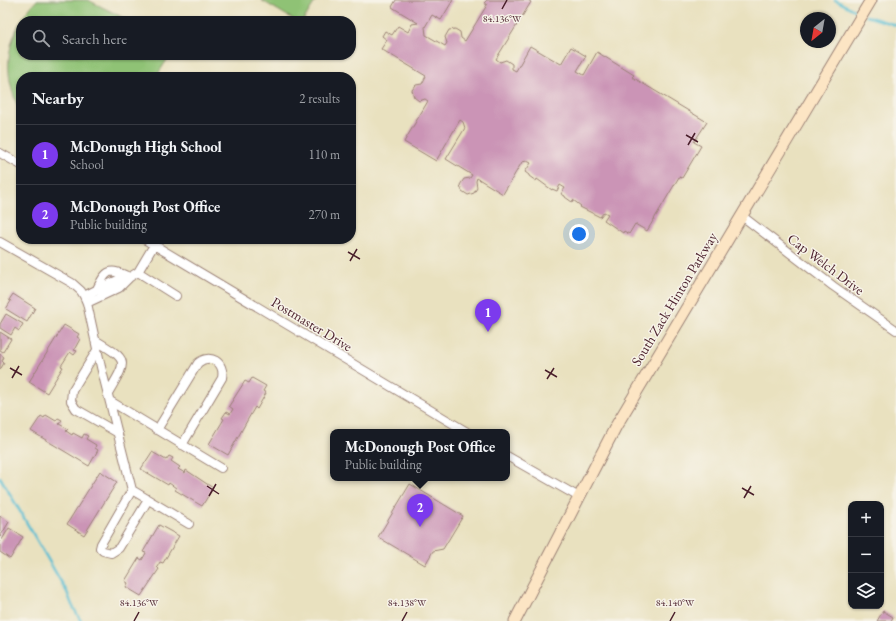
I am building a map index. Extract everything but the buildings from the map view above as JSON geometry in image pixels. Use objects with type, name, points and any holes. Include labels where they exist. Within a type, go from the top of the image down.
[{"type":"main road","name":"South Zack Hinton Parkway","points":[[515,621],[616,426],[872,0]]},
{"type":"street","points":[[0,153],[16,162]]},
{"type":"street","name":"Cap Welch Drive","points":[[742,216],[833,286],[896,330]]},
{"type":"street","points":[[0,242],[68,280],[78,288],[85,299],[132,490],[101,544],[100,548],[102,551],[111,553],[119,548],[148,500]]},
{"type":"street","points":[[85,299],[120,288],[130,277],[138,272],[154,245]]},
{"type":"street","name":"Postmaster Drive","points":[[154,245],[462,429]]},
{"type":"street","points":[[138,272],[176,296]]},
{"type":"street","points":[[85,299],[97,289],[118,280],[130,277]]},
{"type":"street","points":[[95,340],[118,354],[122,361],[121,372],[109,397]]},
{"type":"street","points":[[97,350],[72,391],[71,401],[78,410],[118,433]]},
{"type":"street","points":[[158,430],[198,363],[206,358],[217,361],[222,368],[222,378],[182,445]]},
{"type":"street","points":[[109,397],[158,430],[221,468]]},
{"type":"street","points":[[510,458],[579,497]]},
{"type":"street","points":[[132,490],[189,524]]},
{"type":"green space","points":[[37,0],[88,0],[120,16],[24,16]]},
{"type":"green space","points":[[261,0],[316,0],[306,16],[288,16]]},
{"type":"green space","points":[[16,31],[16,60],[167,60],[159,72],[16,72],[16,102],[10,83],[9,68],[13,39]]},
{"type":"waterway","points":[[835,0],[860,13]]},
{"type":"waterway","points":[[866,16],[896,25]]},
{"type":"waterway","points":[[0,477],[67,592],[81,621]]},
{"type":"place","name":"McDonugh High School","points":[[488,332]]},
{"type":"place","name":"McDonough Post Office","points":[[420,527]]}]
